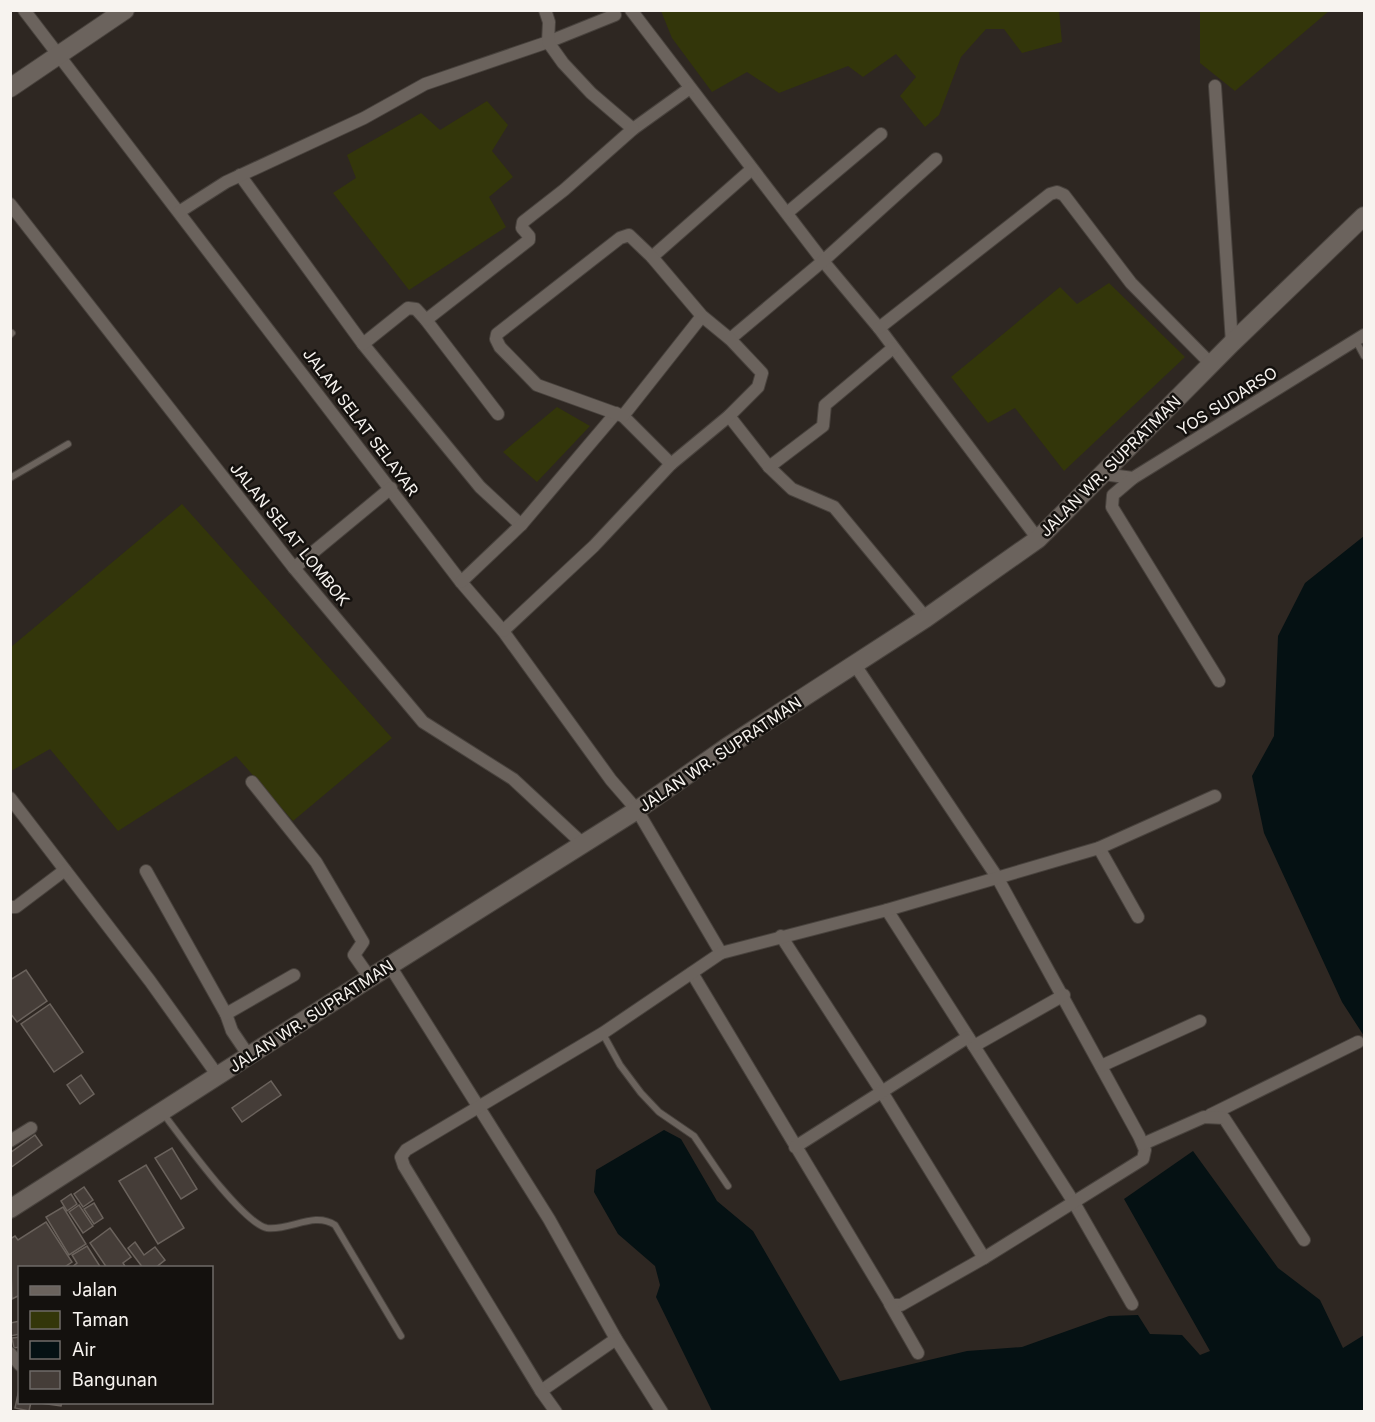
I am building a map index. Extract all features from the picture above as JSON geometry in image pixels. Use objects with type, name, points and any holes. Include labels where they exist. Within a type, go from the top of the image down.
[{"type":"street","name":"JALAN SELAT SELAYAR","points":[[24,10],[461,582],[503,631],[611,780],[633,806],[721,953]]},
{"type":"street","points":[[10,88],[125,10]]},
{"type":"street","points":[[631,10],[823,261],[879,328],[1038,538]]},
{"type":"street","points":[[179,212],[240,175],[364,118],[425,84],[548,40],[615,12]]},
{"type":"street","points":[[547,16],[548,40],[578,81],[633,129]]},
{"type":"street","points":[[1215,86],[1232,343]]},
{"type":"street","points":[[426,320],[529,240],[529,236],[522,228],[523,222],[564,190],[633,129],[690,88]]},
{"type":"street","points":[[787,213],[881,134]]},
{"type":"street","points":[[730,339],[823,261],[936,159]]},
{"type":"street","points":[[652,257],[752,169]]},
{"type":"street","points":[[240,175],[363,344],[475,481],[520,525]]},
{"type":"street","points":[[879,328],[1050,194],[1057,192],[1064,195],[1131,283],[1212,365]]},
{"type":"street","name":"JALAN SELAT LOMBOK","points":[[10,204],[294,568],[423,722],[513,779],[583,844]]},
{"type":"street","name":"JALAN WR. SUPRATMAN","points":[[10,1209],[162,1112],[210,1065],[244,1051],[362,966],[390,966],[583,844],[633,806],[926,618],[1038,538],[1232,343],[1365,216]]},
{"type":"street","points":[[503,631],[594,546],[671,464],[729,416],[758,387],[762,373],[730,339],[702,316],[635,238],[629,236],[621,238],[497,334],[496,339],[500,347],[537,385],[619,414],[671,464]]},
{"type":"street","points":[[363,344],[408,308],[416,309],[498,414]]},
{"type":"street","points":[[461,582],[520,525],[702,316]]},
{"type":"street","name":"YOS SUDARSO","points":[[1219,681],[1112,507],[1113,495],[1133,478],[1360,338]]},
{"type":"street","points":[[769,467],[823,426],[826,422],[823,411],[825,405],[893,348]]},
{"type":"street","points":[[729,416],[769,467],[794,491],[820,499],[834,507],[926,618]]},
{"type":"street","points":[[1103,474],[1133,478]]},
{"type":"street","points":[[294,568],[391,488]]},
{"type":"street","points":[[855,664],[997,877],[1064,995],[1143,1144],[1145,1153],[1142,1161],[1073,1201],[984,1258],[902,1305],[890,1304]]},
{"type":"street","points":[[252,782],[316,862],[363,943],[355,952],[362,966]]},
{"type":"street","points":[[556,1412],[402,1162],[406,1150],[603,1033],[721,953],[886,910],[1099,849],[1215,796]]},
{"type":"street","points":[[10,798],[210,1065]]},
{"type":"street","points":[[1099,849],[1138,917]]},
{"type":"street","points":[[10,907],[16,907],[65,870]]},
{"type":"street","points":[[146,871],[226,1014],[232,1031],[244,1051]]},
{"type":"street","points":[[886,910],[1073,1201],[1132,1304]]},
{"type":"street","points":[[781,936],[882,1092],[984,1258]]},
{"type":"street","points":[[390,966],[549,1218],[616,1339],[662,1412]]},
{"type":"street","points":[[692,974],[918,1353]]},
{"type":"street","points":[[226,1014],[294,975]]},
{"type":"street","points":[[795,1147],[882,1092],[971,1041],[1064,995]]},
{"type":"street","points":[[1101,1066],[1200,1021]]},
{"type":"street","points":[[1143,1144],[1209,1116],[1358,1042]]},
{"type":"street","points":[[1209,1116],[1218,1116],[1227,1121],[1304,1240]]},
{"type":"street","points":[[10,1141],[31,1128]]},
{"type":"street","points":[[541,1391],[616,1339]]},
{"type":"lane","points":[[1360,338],[1365,356]]},
{"type":"lane","points":[[10,478],[68,444]]},
{"type":"lane","points":[[603,1033],[620,1065],[640,1092],[659,1112],[694,1136],[728,1186]]},
{"type":"lane","points":[[162,1112],[217,1183],[259,1224],[279,1228],[318,1220],[335,1225],[401,1336]]},
{"type":"green space","points":[[1200,10],[1329,11],[1235,91],[1200,63]]},
{"type":"green space","points":[[661,11],[1059,11],[1062,42],[1022,53],[1004,29],[986,29],[961,57],[939,115],[925,127],[900,96],[916,77],[896,54],[863,77],[848,66],[779,93],[747,72],[712,92],[672,38]]},
{"type":"green space","points":[[487,101],[508,125],[492,151],[513,177],[489,197],[506,227],[409,290],[333,193],[356,178],[347,155],[421,113],[440,130]]},
{"type":"green space","points":[[1109,283],[1185,357],[1064,471],[1015,408],[988,423],[951,377],[1060,287],[1077,304]]},
{"type":"green space","points":[[557,407],[590,426],[537,482],[503,452]]},
{"type":"green space","points":[[182,504],[392,738],[293,821],[236,756],[118,831],[50,749],[11,771],[11,647]]},
{"type":"water","points":[[1364,536],[1364,1036],[1342,1002],[1264,833],[1252,776],[1274,736],[1278,636],[1305,583]]},
{"type":"water","points":[[664,1130],[681,1139],[717,1201],[753,1231],[840,1381],[967,1351],[1022,1347],[1109,1316],[1138,1315],[1150,1334],[1182,1335],[1200,1355],[1210,1351],[1124,1199],[1193,1151],[1278,1268],[1320,1300],[1343,1348],[1364,1335],[1364,1411],[712,1411],[656,1297],[660,1285],[655,1266],[618,1234],[594,1192],[596,1170]]},
{"type":"building","points":[[26,970],[47,1001],[17,1022],[10,1013],[10,980]]},
{"type":"building","points":[[50,1004],[83,1052],[54,1072],[21,1024]]},
{"type":"building","points":[[81,1075],[94,1094],[80,1104],[67,1085]]},
{"type":"building","points":[[271,1081],[281,1095],[242,1122],[232,1108]]},
{"type":"building","points":[[35,1135],[42,1145],[10,1168],[10,1153]]},
{"type":"building","points":[[172,1148],[197,1189],[181,1199],[155,1158]]},
{"type":"building","points":[[146,1165],[184,1228],[158,1244],[119,1181]]},
{"type":"building","points":[[84,1187],[93,1200],[83,1207],[74,1194]]},
{"type":"building","points":[[71,1194],[77,1204],[67,1211],[61,1201]]},
{"type":"building","points":[[94,1203],[103,1218],[94,1224],[84,1209]]},
{"type":"building","points":[[79,1205],[93,1226],[83,1233],[69,1212]]},
{"type":"building","points":[[63,1207],[86,1244],[69,1255],[46,1217]]},
{"type":"building","points":[[46,1222],[72,1262],[66,1266],[18,1266],[18,1296],[12,1299],[10,1239],[15,1236],[18,1240]]},
{"type":"building","points":[[110,1228],[131,1257],[123,1263],[125,1266],[106,1266],[90,1243]]},
{"type":"building","points":[[135,1242],[144,1255],[155,1247],[165,1260],[158,1266],[142,1266],[128,1248]]},
{"type":"building","points":[[87,1246],[100,1266],[73,1266],[77,1263],[72,1255]]},
{"type":"building","points":[[18,1321],[18,1334],[10,1336],[10,1323]]},
{"type":"building","points":[[18,1337],[18,1347],[14,1348],[12,1338]]},
{"type":"building","points":[[18,1394],[18,1404],[31,1404],[29,1411],[15,1408]]}]
